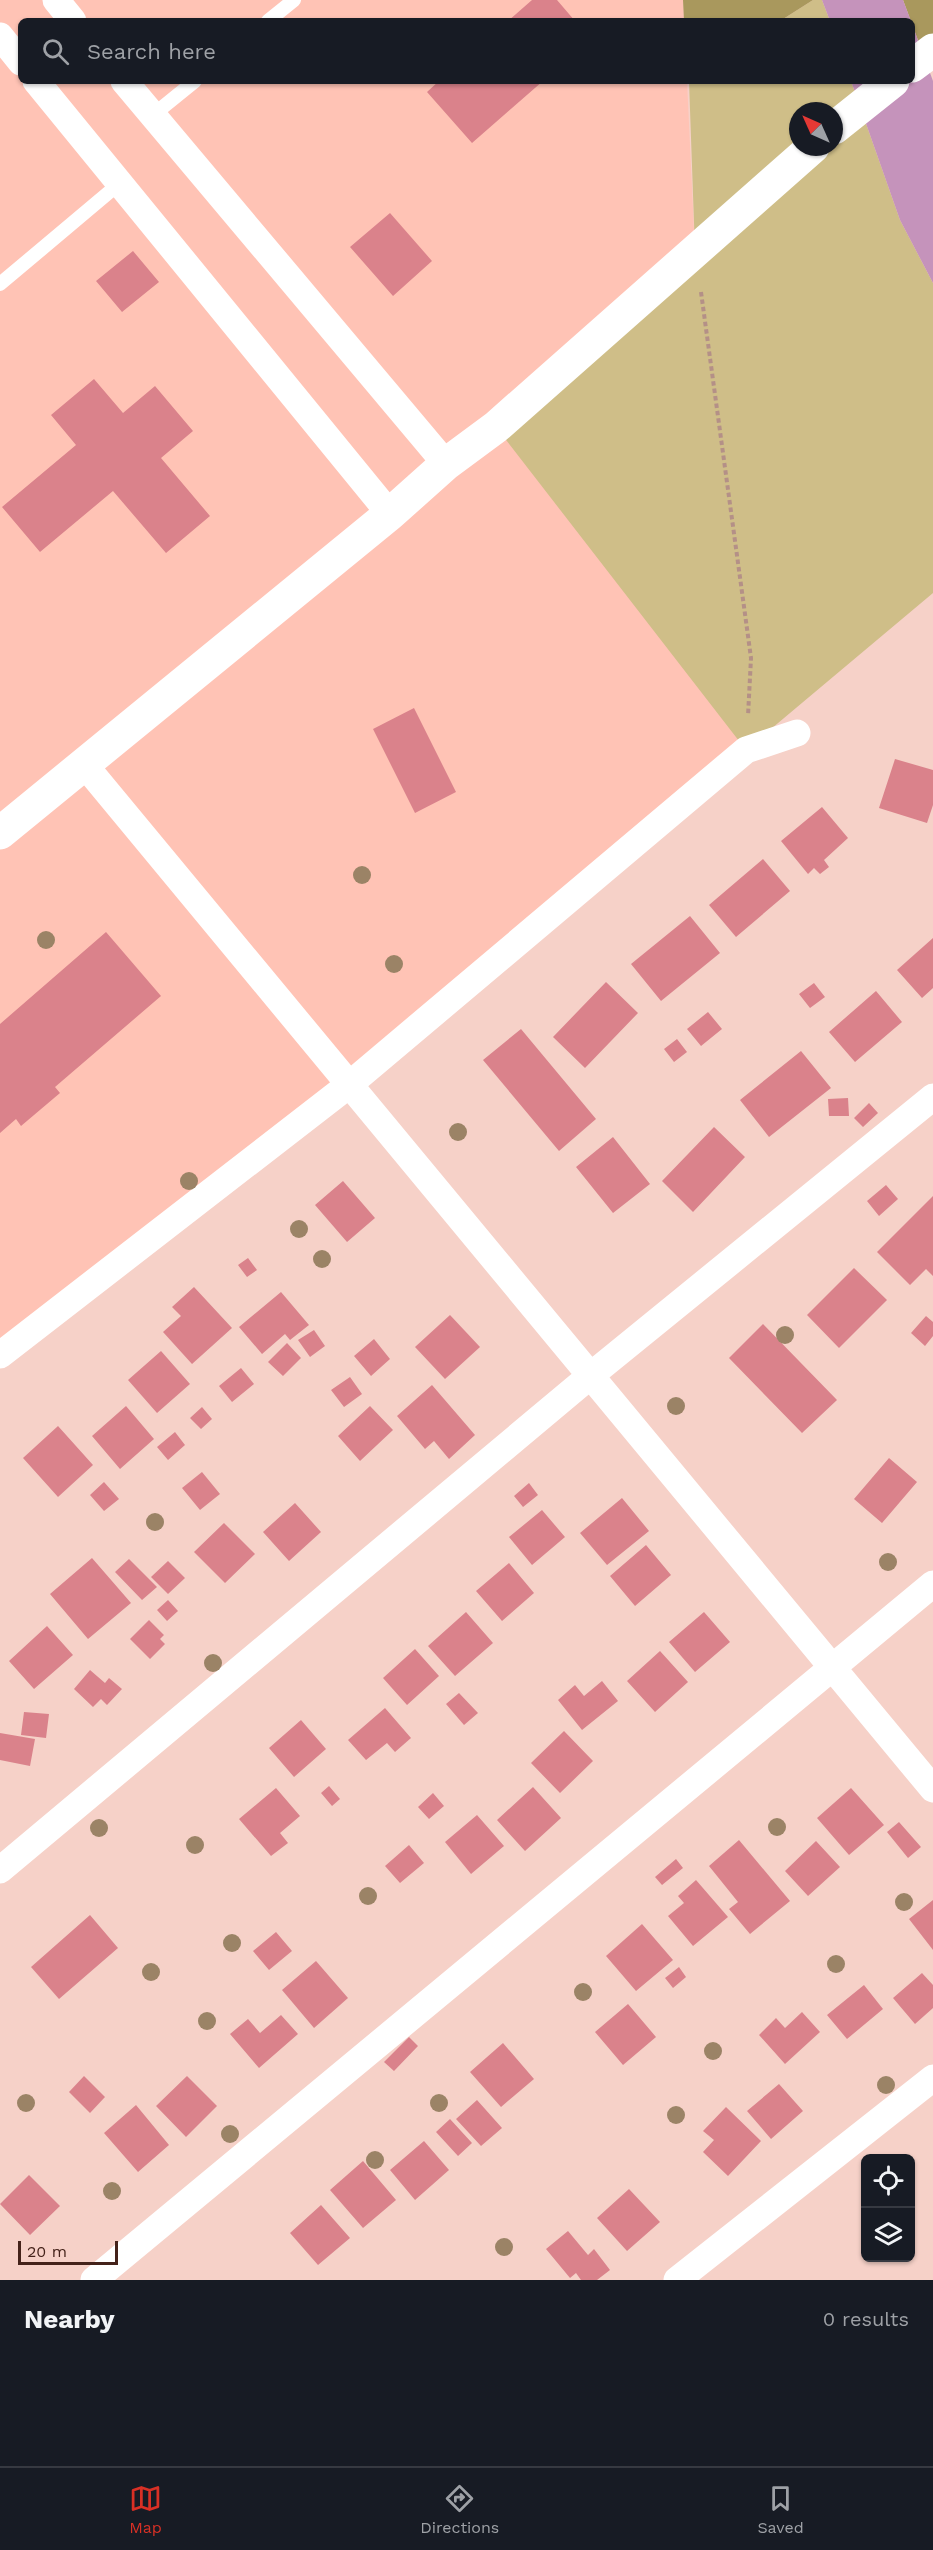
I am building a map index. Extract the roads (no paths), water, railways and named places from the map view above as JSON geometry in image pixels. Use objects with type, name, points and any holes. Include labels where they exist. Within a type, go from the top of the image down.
[{"type":"street","points":[[56,0],[71,18]]},
{"type":"street","points":[[0,36],[18,58]]},
{"type":"street","points":[[915,64],[933,50]]},
{"type":"street","points":[[38,84],[390,514]]},
{"type":"street","points":[[127,84],[446,464]]},
{"type":"street","points":[[843,121],[889,84]]},
{"type":"street","points":[[0,833],[390,514],[446,464],[496,427],[802,156]]},
{"type":"street","points":[[0,1355],[350,1084],[746,750],[797,733]]},
{"type":"street","points":[[83,763],[933,1789]]},
{"type":"street","points":[[0,1870],[590,1376],[933,1096]]},
{"type":"street","points":[[94,2280],[933,1584]]},
{"type":"street","points":[[677,2280],[933,2078]]},
{"type":"lane","points":[[272,18],[294,0]]},
{"type":"lane","points":[[153,115],[191,84]]},
{"type":"lane","points":[[0,284],[120,183]]}]
